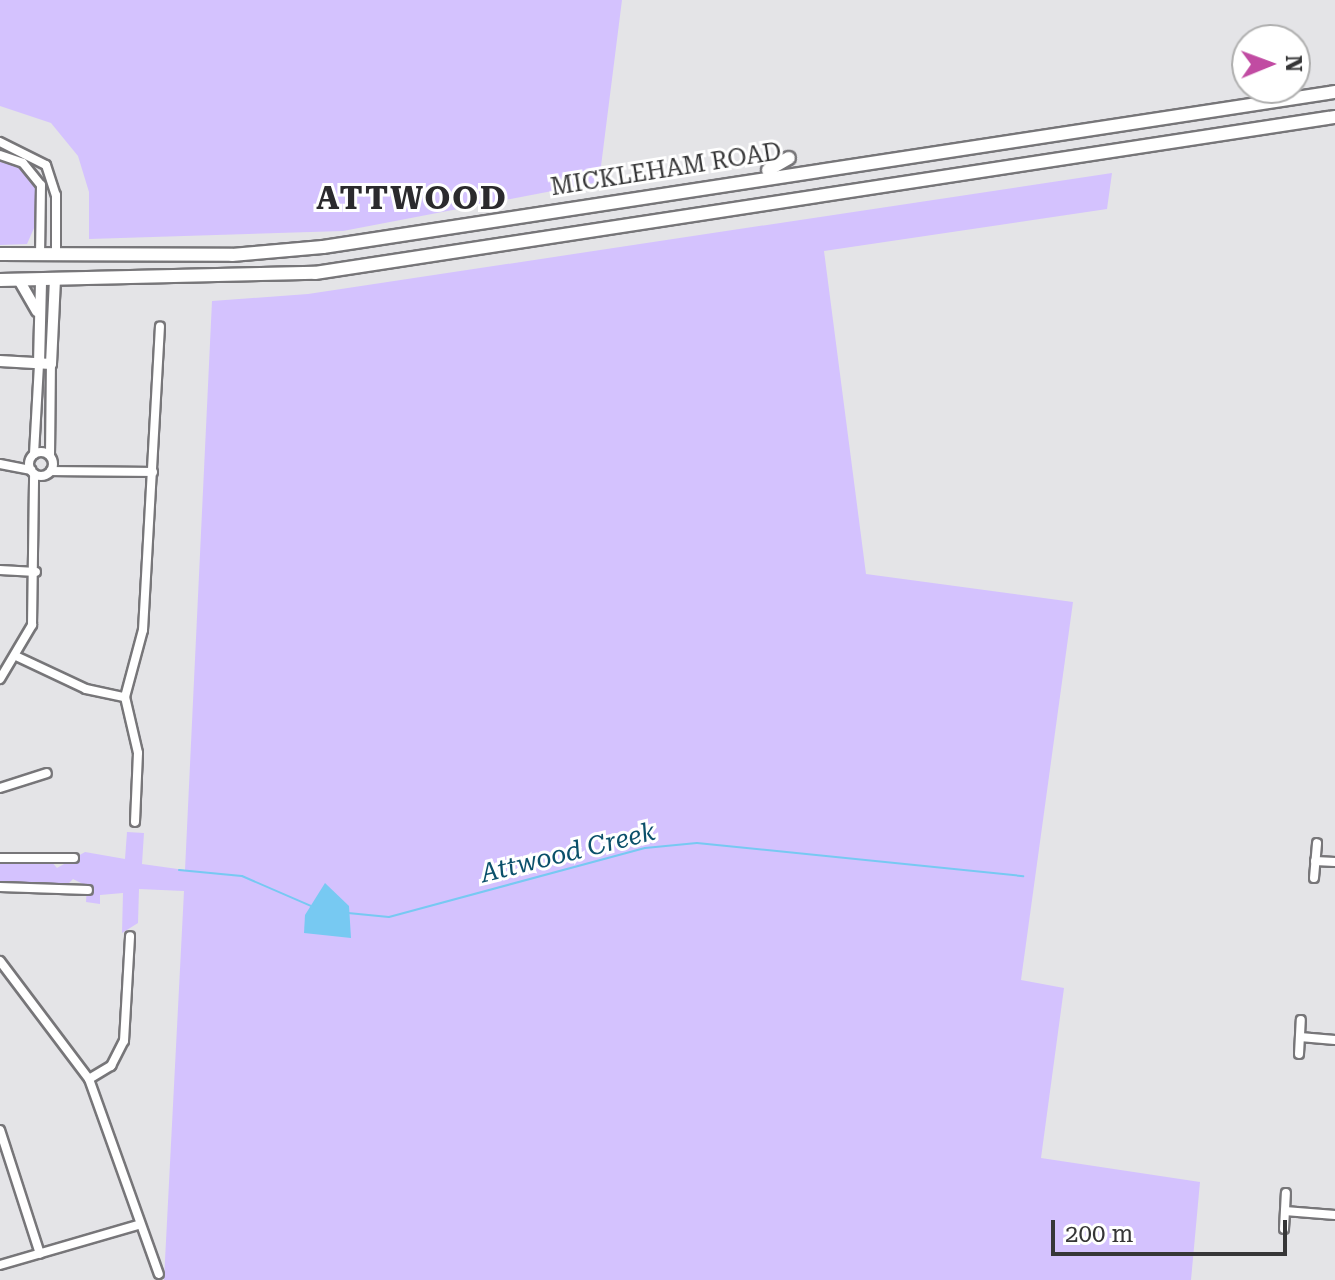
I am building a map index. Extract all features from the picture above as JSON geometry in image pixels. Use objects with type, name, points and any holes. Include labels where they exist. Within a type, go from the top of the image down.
[{"type":"main road","name":"MICKLEHAM ROAD","points":[[0,254],[323,247],[795,172],[1335,92]]},
{"type":"main road","name":"MICKLEHAM ROAD","points":[[0,280],[315,273],[1335,117]]},
{"type":"main road","points":[[1048,160],[1060,133]]},
{"type":"main road","points":[[756,178],[789,158]]},
{"type":"main road","points":[[793,198],[795,172]]},
{"type":"main road","points":[[40,255],[41,280]]},
{"type":"main road","points":[[55,280],[56,255]]},
{"type":"street","points":[[0,142],[46,165],[56,195],[56,255]]},
{"type":"street","points":[[0,155],[23,163],[41,185],[40,255]]},
{"type":"street","points":[[19,280],[39,317]]},
{"type":"street","points":[[0,679],[18,657],[32,625],[39,503],[32,464],[41,280]]},
{"type":"street","points":[[39,503],[50,465],[55,280]]},
{"type":"street","points":[[135,822],[138,753],[125,697],[143,630],[160,326]]},
{"type":"street","points":[[0,361],[51,364]]},
{"type":"street","points":[[4,464],[153,472]]},
{"type":"street","points":[[32,464],[50,465]]},
{"type":"street","points":[[0,570],[36,572]]},
{"type":"street","points":[[18,657],[73,684],[125,697]]},
{"type":"street","points":[[0,788],[47,773]]},
{"type":"street","points":[[1314,878],[1317,843]]},
{"type":"street","points":[[0,858],[74,858]]},
{"type":"street","points":[[1315,861],[1335,862]]},
{"type":"street","points":[[0,887],[88,890]]},
{"type":"street","points":[[89,1079],[111,1066],[124,1041],[130,936]]},
{"type":"street","points":[[0,961],[89,1079],[138,1225],[159,1274]]},
{"type":"street","points":[[1299,1054],[1301,1020]]},
{"type":"street","points":[[1300,1037],[1335,1040]]},
{"type":"street","points":[[0,1130],[40,1254]]},
{"type":"street","points":[[1284,1229],[1286,1193]]},
{"type":"street","points":[[1285,1211],[1335,1215]]},
{"type":"street","points":[[0,1265],[138,1225]]},
{"type":"shaded area","points":[[0,0],[622,0],[599,182],[343,231],[89,239],[89,192],[78,156],[51,123],[0,106]]},
{"type":"shaded area","points":[[0,162],[21,167],[38,188],[38,219],[27,244],[0,245]]},
{"type":"shaded area","points":[[1112,173],[1107,209],[824,251],[866,574],[1073,602],[1021,980],[1064,988],[1041,1158],[1200,1182],[1191,1280],[164,1280],[184,891],[139,889],[138,923],[122,933],[123,893],[100,895],[100,904],[86,902],[87,886],[73,879],[66,886],[0,885],[0,861],[50,860],[57,868],[85,852],[125,859],[127,832],[144,833],[142,864],[185,870],[212,301],[308,294]]},
{"type":"water","points":[[325,883],[349,906],[351,938],[304,933],[305,915]]},
{"type":"waterway","name":"Attwood Creek","points":[[348,913],[389,917],[645,848],[697,843],[1023,876]]},
{"type":"waterway","name":"Attwood Creek","points":[[179,870],[242,876],[311,906]]},
{"type":"district","name":"ATTWOOD","points":[[412,198]]}]
